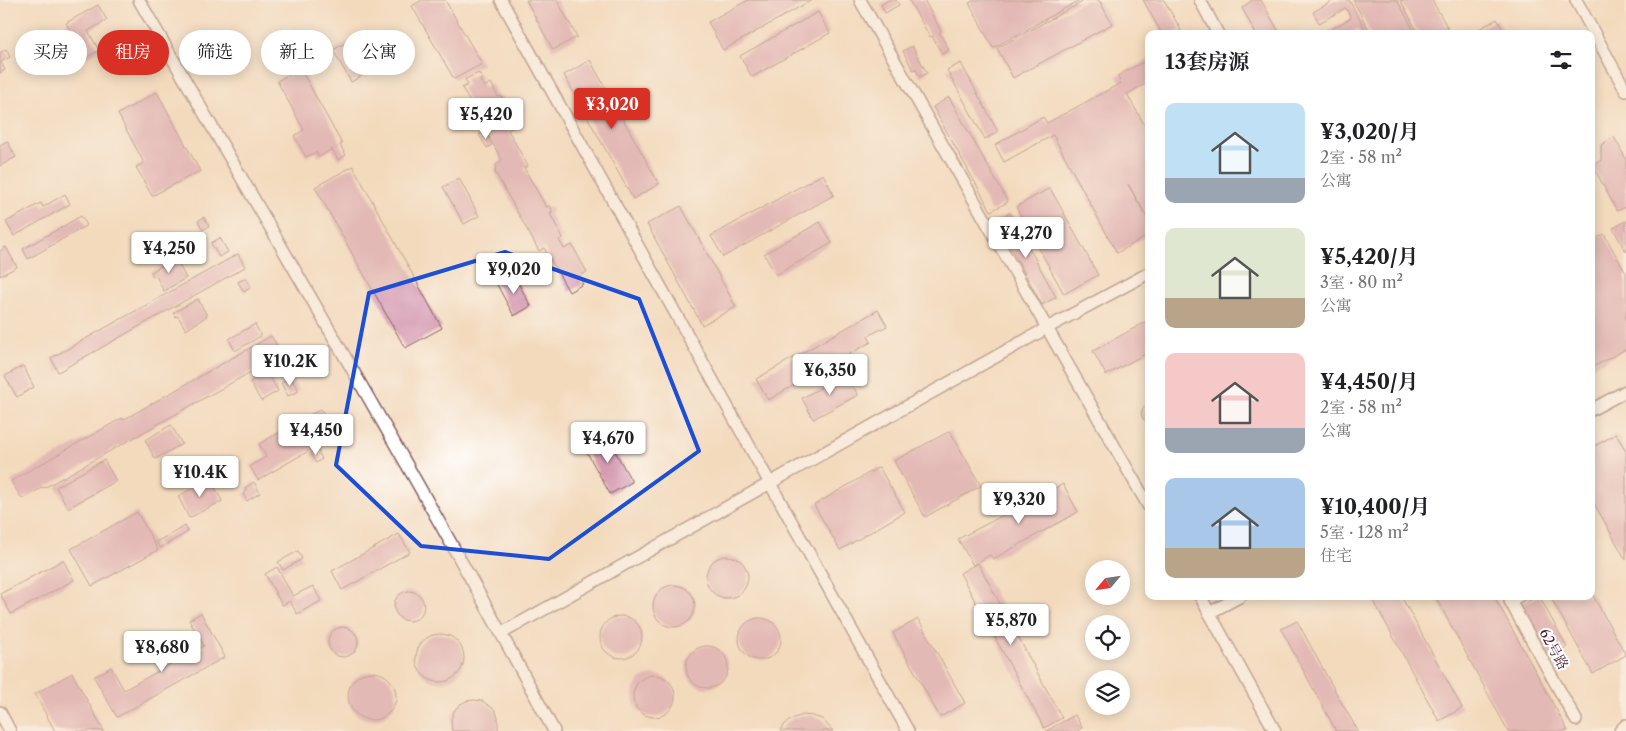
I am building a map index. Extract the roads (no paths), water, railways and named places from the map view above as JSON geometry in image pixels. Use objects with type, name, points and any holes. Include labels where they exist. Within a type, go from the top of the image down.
[{"type":"street","points":[[139,0],[502,633],[554,731]]},
{"type":"street","points":[[501,0],[908,731]]},
{"type":"street","points":[[860,0],[1145,499]]},
{"type":"street","points":[[1200,0],[1216,30]]},
{"type":"street","points":[[1576,0],[1588,30]]},
{"type":"street","points":[[1595,42],[1626,92]]},
{"type":"street","points":[[502,633],[1145,275]]},
{"type":"street","points":[[1595,408],[1626,391]]},
{"type":"street","points":[[1202,600],[1275,731]]},
{"type":"street","points":[[1209,613],[1233,600]]},
{"type":"street","name":"62号路","points":[[1512,600],[1510,601],[1576,720]]},
{"type":"street","points":[[0,712],[10,731]]},
{"type":"street","points":[[1620,731],[1626,725]]}]
